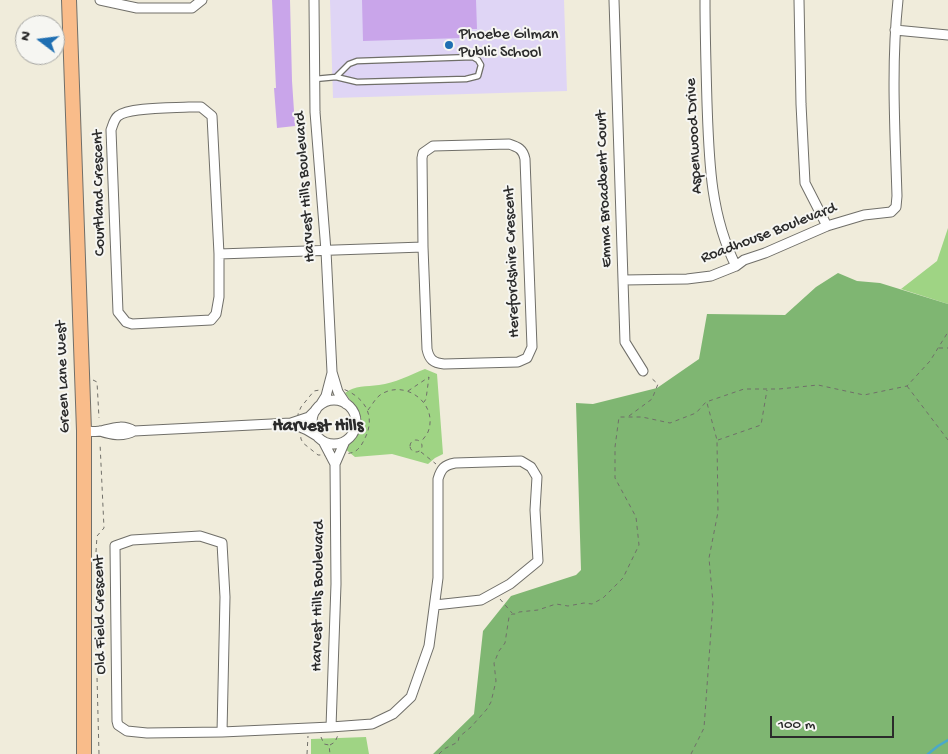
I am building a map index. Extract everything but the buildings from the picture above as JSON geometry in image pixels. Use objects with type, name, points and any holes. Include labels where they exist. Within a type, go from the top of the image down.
[{"type":"main road","name":"Green Lane West","points":[[69,0],[84,431],[84,754]]},
{"type":"street","points":[[100,0],[137,8],[192,8],[202,0]]},
{"type":"street","name":"Harvest Hills Boulevard","points":[[314,0],[315,112],[326,251],[332,372],[332,387],[318,407]]},
{"type":"street","name":"Emma Broadbent Court","points":[[614,0],[619,209],[624,280],[625,342],[642,371]]},
{"type":"street","name":"Aspenwood Drive","points":[[704,0],[708,123],[715,211],[729,252],[736,266]]},
{"type":"street","points":[[799,0],[801,113],[806,184],[827,226]]},
{"type":"street","name":"Roadhouse Boulevard","points":[[624,280],[687,280],[711,276],[736,266],[744,260],[827,226],[864,215],[891,212],[896,207],[894,30],[898,0]]},
{"type":"street","points":[[894,30],[948,35]]},
{"type":"street","name":"Courtland Crescent","points":[[202,107],[212,116],[219,254],[219,297],[216,314],[211,320],[132,324],[122,318],[118,312],[117,296],[111,130],[118,116],[130,110],[202,107]]},
{"type":"street","name":"Herefordshire Crescent","points":[[509,144],[518,147],[525,159],[532,347],[527,358],[518,362],[444,364],[437,364],[431,360],[427,349],[423,247],[423,153],[433,146],[509,144]]},
{"type":"street","points":[[219,254],[423,247]]},
{"type":"street","points":[[297,424],[330,444],[344,441],[350,436],[356,424],[355,416],[332,387]]},
{"type":"street","points":[[84,431],[100,431],[111,427],[128,427],[134,431],[297,424],[309,417],[318,407],[328,401],[336,400],[346,404]]},
{"type":"street","points":[[318,407],[312,424],[320,438],[334,454]]},
{"type":"street","name":"Harvest Hills Boulevard","points":[[335,727],[336,584],[334,454],[344,441]]},
{"type":"street","points":[[435,605],[480,600],[510,584],[538,561],[535,510],[537,477],[532,467],[521,461],[455,463],[447,465],[442,469]]},
{"type":"street","name":"Old Field Crescent","points":[[222,732],[225,597],[222,543],[200,536],[132,540],[115,546],[118,725],[127,731],[147,733],[222,732],[372,724],[393,714],[411,697],[429,646],[438,578],[438,479],[442,469]]},
{"type":"lane","points":[[315,79],[336,77],[357,82],[466,79],[478,76],[481,65],[473,57],[357,61],[349,64],[336,77]]},
{"type":"path","points":[[439,754],[444,749],[458,742],[459,737],[471,727],[491,702],[496,681],[494,663],[505,643],[509,617],[512,614],[538,610],[556,604],[568,606],[584,602],[592,604],[603,598],[623,578],[639,546],[636,517],[616,478],[615,447],[620,417],[642,417],[670,423],[696,413],[706,402],[744,389],[818,386],[864,395],[907,386],[930,360],[948,332]]},
{"type":"path","points":[[938,348],[948,348]]},
{"type":"path","points":[[628,417],[652,398],[658,384],[642,371]]},
{"type":"path","points":[[408,391],[429,377],[424,403]]},
{"type":"path","points":[[98,382],[99,418]]},
{"type":"path","points":[[907,386],[948,440]]},
{"type":"path","points":[[332,387],[356,395],[367,411],[369,428],[361,446],[354,452],[318,455],[303,443],[301,439],[297,424],[298,414],[300,407],[314,391],[332,387]]},
{"type":"path","points":[[717,440],[761,425],[767,389]]},
{"type":"path","points":[[367,411],[382,394],[392,390],[413,393],[424,403],[430,422],[428,433],[421,442],[420,451]]},
{"type":"path","points":[[691,754],[704,728],[713,603],[709,558],[718,512],[717,440],[706,402]]},
{"type":"path","points":[[421,442],[413,440],[409,446],[411,450],[414,452],[420,451],[442,469]]},
{"type":"path","points":[[96,553],[97,536],[104,528],[100,443]]},
{"type":"path","points":[[495,592],[512,614]]},
{"type":"path","points":[[96,636],[99,754]]},
{"type":"path","points":[[318,728],[324,744],[330,745],[338,737],[335,727]]},
{"type":"path","points":[[307,754],[308,728]]},
{"type":"path","points":[[330,745],[330,754],[333,754]]},
{"type":"shaded area","name":"Phoebe Gilman Public School","points":[[330,0],[564,0],[567,91],[333,98]]},
{"type":"green space","points":[[948,228],[948,304],[901,289],[937,261]]},
{"type":"green space","points":[[838,273],[857,281],[880,283],[948,304],[948,754],[433,754],[474,714],[483,631],[511,596],[576,575],[581,570],[576,403],[593,404],[657,388],[699,359],[707,314],[785,315],[816,287]]},
{"type":"green space","points":[[425,369],[437,374],[443,454],[428,464],[392,454],[355,457],[344,448],[358,427],[355,408],[345,393],[357,387],[391,382]]},
{"type":"green space","points":[[366,737],[369,754],[311,754],[311,739]]},
{"type":"waterway","points":[[928,754],[948,740]]},
{"type":"place","name":"Phoebe Gilman Public School","points":[[449,45]]},
{"type":"district","name":"Harvest Hills","points":[[318,427]]}]
